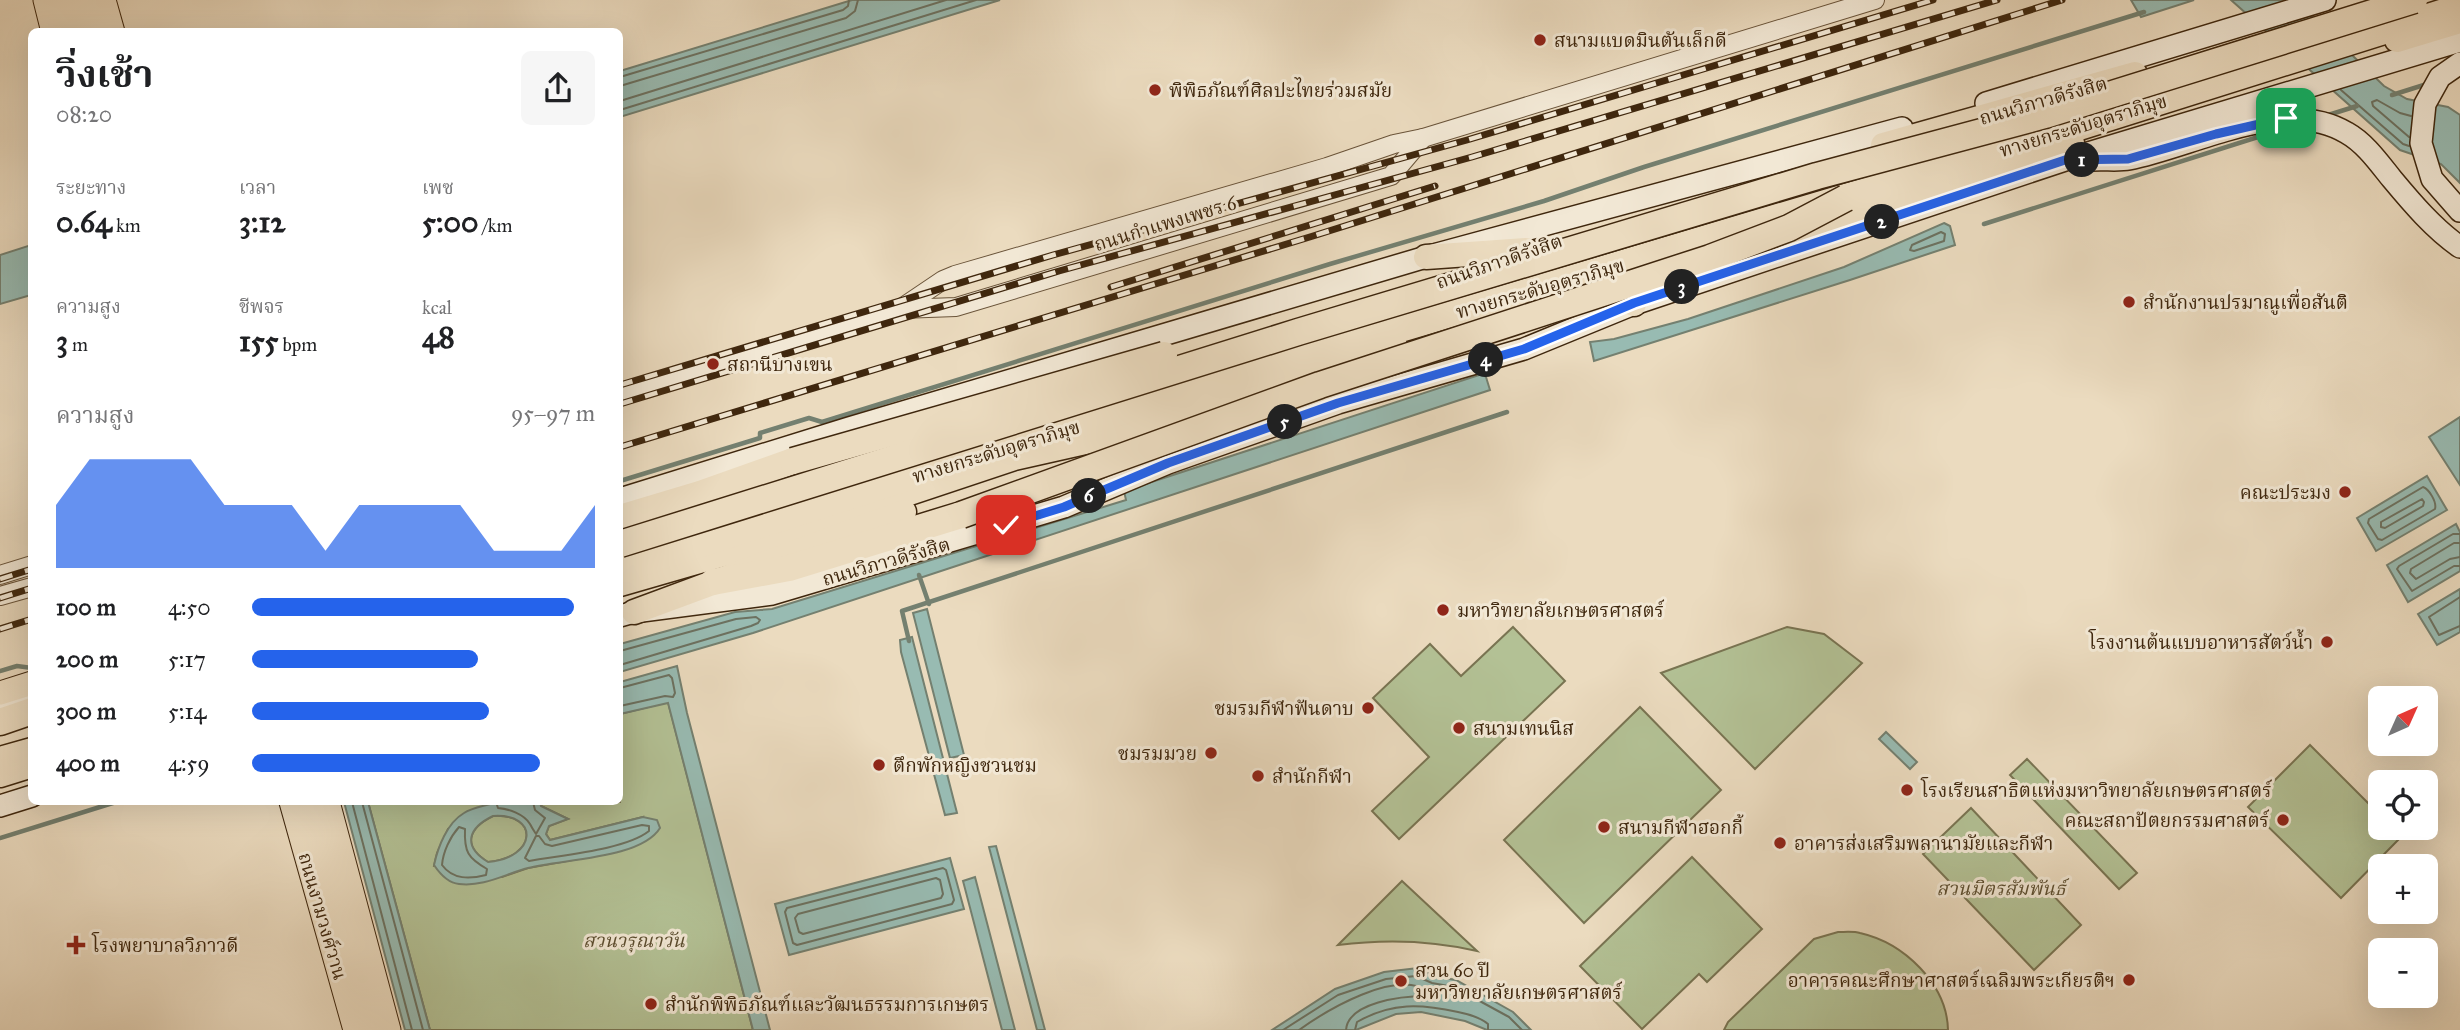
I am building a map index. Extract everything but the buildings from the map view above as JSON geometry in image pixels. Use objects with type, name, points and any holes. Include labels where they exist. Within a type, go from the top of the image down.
[{"type":"highway","name":"ถนนวิภาวดีรังสิต","points":[[623,534],[730,503],[1074,414],[1526,250],[2319,8],[2383,0]]},
{"type":"highway","name":"ทางยกระดับอุตราภิมุข","points":[[623,543],[1285,336],[1817,176],[2045,115],[2414,0]]},
{"type":"highway","name":"ทางยกระดับอุตราภิมุข","points":[[623,569],[1010,445],[1846,198],[2460,7]]},
{"type":"highway","name":"ถนนวิภาวดีรังสิต","points":[[623,583],[748,547],[1014,458],[1094,440],[1311,371],[1605,294],[1733,257],[2043,152],[2292,83],[2368,59],[2460,21]]},
{"type":"highway","points":[[623,517],[700,494],[793,461],[1713,199],[1817,176]]},
{"type":"highway","points":[[713,582],[789,568],[961,515],[1320,385],[1710,258],[1789,228],[1846,198]]},
{"type":"highway","points":[[1426,257],[1526,250]]},
{"type":"highway","points":[[1605,294],[1634,303]]},
{"type":"highway","points":[[627,614],[897,514],[1016,474],[1094,440]]},
{"type":"highway","points":[[0,723],[28,714]]},
{"type":"highway","points":[[0,737],[28,728]]},
{"type":"highway","points":[[0,760],[28,752]]},
{"type":"highway","points":[[0,775],[28,766]]},
{"type":"main road","points":[[45,0],[52,28]]},
{"type":"main road","points":[[64,0],[71,28]]},
{"type":"main road","points":[[83,0],[91,28]]},
{"type":"main road","points":[[104,0],[112,28]]},
{"type":"main road","name":"ถนนวิภาวดีรังสิต","points":[[623,498],[849,428],[1426,257],[2237,35]]},
{"type":"main road","name":"ถนนวิภาวดีรังสิต","points":[[2368,59],[2460,41]]},
{"type":"main road","points":[[2460,63],[2440,77],[2425,104],[2421,143],[2432,178],[2460,211]]},
{"type":"main road","name":"ถนนวิภาวดีรังสิต","points":[[627,614],[772,594],[1064,507],[1168,463],[1338,403],[1524,349],[1634,303],[2292,83]]},
{"type":"main road","points":[[2065,160],[2128,159],[2286,118],[2320,121],[2348,133],[2372,155],[2430,222],[2457,245]]},
{"type":"main road","points":[[0,693],[28,684]]},
{"type":"main road","points":[[0,706],[28,697]]},
{"type":"main road","points":[[0,806],[28,797]]},
{"type":"main road","points":[[280,805],[342,1030]]},
{"type":"main road","name":"ถนนงามวงศ์วาน","points":[[292,805],[355,1030]]},
{"type":"main road","name":"ถนนงามวงศ์วาน","points":[[309,805],[372,1030]]},
{"type":"main road","points":[[329,805],[389,1030]]},
{"type":"street","name":"ถนนกำแพงเพชร 6","points":[[900,309],[943,279],[955,275],[1327,167],[1394,144],[1423,138],[1875,0]]},
{"type":"street","name":"ถนนกำแพงเพชร 6","points":[[623,393],[900,309],[957,307],[1391,176],[1423,138]]},
{"type":"street","points":[[0,575],[28,566]]},
{"type":"street","points":[[0,596],[28,588]]},
{"type":"green space","name":"สนามเทนนิส","points":[[1513,627],[1565,681],[1399,839],[1372,811],[1429,757],[1373,698],[1430,644],[1461,676]]},
{"type":"green space","points":[[1787,627],[1824,634],[1862,663],[1755,769],[1661,673]]},
{"type":"green space","name":"สวนวรุณาวัน","points":[[668,702],[753,1030],[430,1030],[369,805],[491,805],[448,829],[434,866],[502,877],[528,868],[633,847],[643,817],[550,840],[546,834],[549,826],[568,819],[541,805],[623,805],[623,713]]},
{"type":"green space","points":[[1640,707],[1721,790],[1584,923],[1504,840]]},
{"type":"green space","points":[[2310,745],[2368,803],[2368,840],[2398,840],[2384,854],[2368,854],[2368,871],[2341,898],[2248,807]]},
{"type":"green space","points":[[2027,759],[2137,873],[2119,889],[2010,775]]},
{"type":"green space","name":"สวนมิตรสัมพันธ์","points":[[1971,808],[2081,925],[2034,970],[1923,854]]},
{"type":"green space","points":[[493,816],[519,821],[525,828],[526,836],[524,845],[516,853],[488,862],[474,850],[471,838],[478,826]]},
{"type":"green space","points":[[1692,857],[1762,929],[1707,982],[1699,974],[1642,1029],[1580,966]]},
{"type":"green space","points":[[1402,881],[1477,951],[1408,942],[1338,945]]},
{"type":"green space","points":[[1838,932],[1858,932],[1876,938],[1907,956],[1920,968],[1940,997],[1948,1030],[1724,1030],[1728,1022],[1814,939]]},
{"type":"water","points":[[852,0],[1000,0],[623,116],[623,70]]},
{"type":"water","points":[[2131,0],[2194,0],[2141,17]]},
{"type":"water","points":[[2231,0],[2295,0],[2384,86],[2407,99],[2448,107],[2460,115],[2460,183],[2441,164],[2400,150]]},
{"type":"water","points":[[1944,223],[1950,226],[1955,245],[1594,361],[1590,342],[1614,339],[1688,319],[1844,267]]},
{"type":"water","points":[[28,246],[28,296],[0,304],[0,255]]},
{"type":"water","points":[[1482,374],[1486,377],[1490,390],[753,633],[623,671],[623,643],[735,612],[772,609],[1126,500],[1124,491]]},
{"type":"water","points":[[2460,417],[2460,485],[2429,437]]},
{"type":"water","points":[[2427,476],[2447,510],[2376,551],[2357,518]]},
{"type":"water","points":[[2456,524],[2460,532],[2460,571],[2408,602],[2387,565]]},
{"type":"water","points":[[2460,589],[2460,632],[2437,645],[2418,614]]},
{"type":"water","points":[[927,609],[964,755],[950,758],[913,613]]},
{"type":"water","points":[[912,637],[957,813],[945,815],[901,652],[900,640]]},
{"type":"water","points":[[677,666],[770,1030],[753,1030],[668,703],[623,713],[623,681]]},
{"type":"water","points":[[1886,732],[1917,762],[1910,769],[1879,739]]},
{"type":"water","points":[[345,805],[369,805],[430,1030],[405,1030]]},
{"type":"water","points":[[485,805],[541,805],[568,819],[549,826],[546,834],[550,840],[643,817],[657,820],[660,828],[650,838],[619,852],[528,868],[477,884],[459,884],[451,882],[434,865],[444,836],[458,817]],"holes":[[[493,816],[519,821],[525,828],[526,836],[524,845],[516,853],[488,862],[474,850],[471,838],[478,826],[485,821]]]},
{"type":"water","points":[[996,846],[1045,1030],[1037,1030],[989,847]]},
{"type":"water","points":[[950,858],[964,909],[789,955],[775,904]]},
{"type":"water","points":[[975,877],[1015,1030],[1002,1030],[963,881]]},
{"type":"water","points":[[1418,968],[1434,976],[1456,980],[1513,1012],[1531,1030],[1487,1030],[1465,1021],[1421,1012],[1396,1014],[1356,1030],[1272,1030],[1335,989],[1384,972]]},
{"type":"waterway","points":[[623,480],[760,438],[760,433],[809,418],[822,422],[1330,264],[1544,201],[1644,167],[2144,12]]},
{"type":"waterway","points":[[2392,95],[2427,84]]},
{"type":"waterway","points":[[2325,116],[2357,106]]},
{"type":"waterway","points":[[1984,224],[2280,130]]},
{"type":"waterway","points":[[909,641],[902,611],[1507,412]]},
{"type":"waterway","points":[[919,575],[929,604]]},
{"type":"waterway","points":[[0,671],[17,666],[28,667]]},
{"type":"waterway","points":[[0,838],[106,805]]},
{"type":"railway","points":[[623,384],[1053,255],[1467,140],[1933,0]]},
{"type":"railway","points":[[623,403],[1059,271],[1472,157],[1997,0]]},
{"type":"railway","points":[[623,446],[1313,236],[2062,0]]},
{"type":"railway","points":[[1111,287],[1435,186]]},
{"type":"railway","points":[[0,579],[28,570]]},
{"type":"railway","points":[[0,598],[28,589]]},
{"type":"railway","points":[[0,629],[28,620]]},
{"type":"place","name":"สนามแบดมินตันเล็กดี","points":[[1540,40]]},
{"type":"place","name":"พิพิธภัณฑ์ศิลปะไทยร่วมสมัย","points":[[1155,90]]},
{"type":"place","name":"สำนักงานปรมาณูเพื่อสันติ","points":[[2129,302]]},
{"type":"place","name":"สถานีบางเขน","points":[[713,364]]},
{"type":"place","name":"คณะประมง","points":[[2345,492]]},
{"type":"place","name":"มหาวิทยาลัยเกษตรศาสตร์","points":[[1443,610]]},
{"type":"place","name":"โรงงานต้นแบบอาหารสัตว์น้ำ","points":[[2327,642]]},
{"type":"place","name":"ชมรมกีฬาฟันดาบ","points":[[1368,708]]},
{"type":"place","name":"สนามเทนนิส","points":[[1459,728]]},
{"type":"place","name":"ชมรมมวย","points":[[1211,753]]},
{"type":"place","name":"ตึกพักหญิงชวนชม","points":[[879,765]]},
{"type":"place","name":"สำนักกีฬา","points":[[1258,776]]},
{"type":"place","name":"โรงเรียนสาธิตแห่งมหาวิทยาลัยเกษตรศาสตร์","points":[[1907,790]]},
{"type":"place","name":"คณะสถาปัตยกรรมศาสตร์","points":[[2283,820]]},
{"type":"place","name":"สนามกีฬาฮอกกี้","points":[[1604,827]]},
{"type":"place","name":"อาคารส่งเสริมพลานามัยและกีฬา","points":[[1780,843]]},
{"type":"place","name":"โรงพยาบาลวิภาวดี","points":[[76,945]]},
{"type":"place","name":"อาคารคณะศึกษาศาสตร์เฉลิมพระเกียรติฯ","points":[[2129,980]]},
{"type":"place","name":"สวน 60 ปี มหาวิทยาลัยเกษตรศาสตร์","points":[[1401,981]]},
{"type":"place","name":"สำนักพิพิธภัณฑ์และวัฒนธรรมการเกษตร","points":[[651,1004]]},
{"type":"route","points":[[1006,525],[1064,507],[1168,463],[1338,403],[1524,349],[1634,303],[2065,160],[2128,159],[2286,118]]}]
